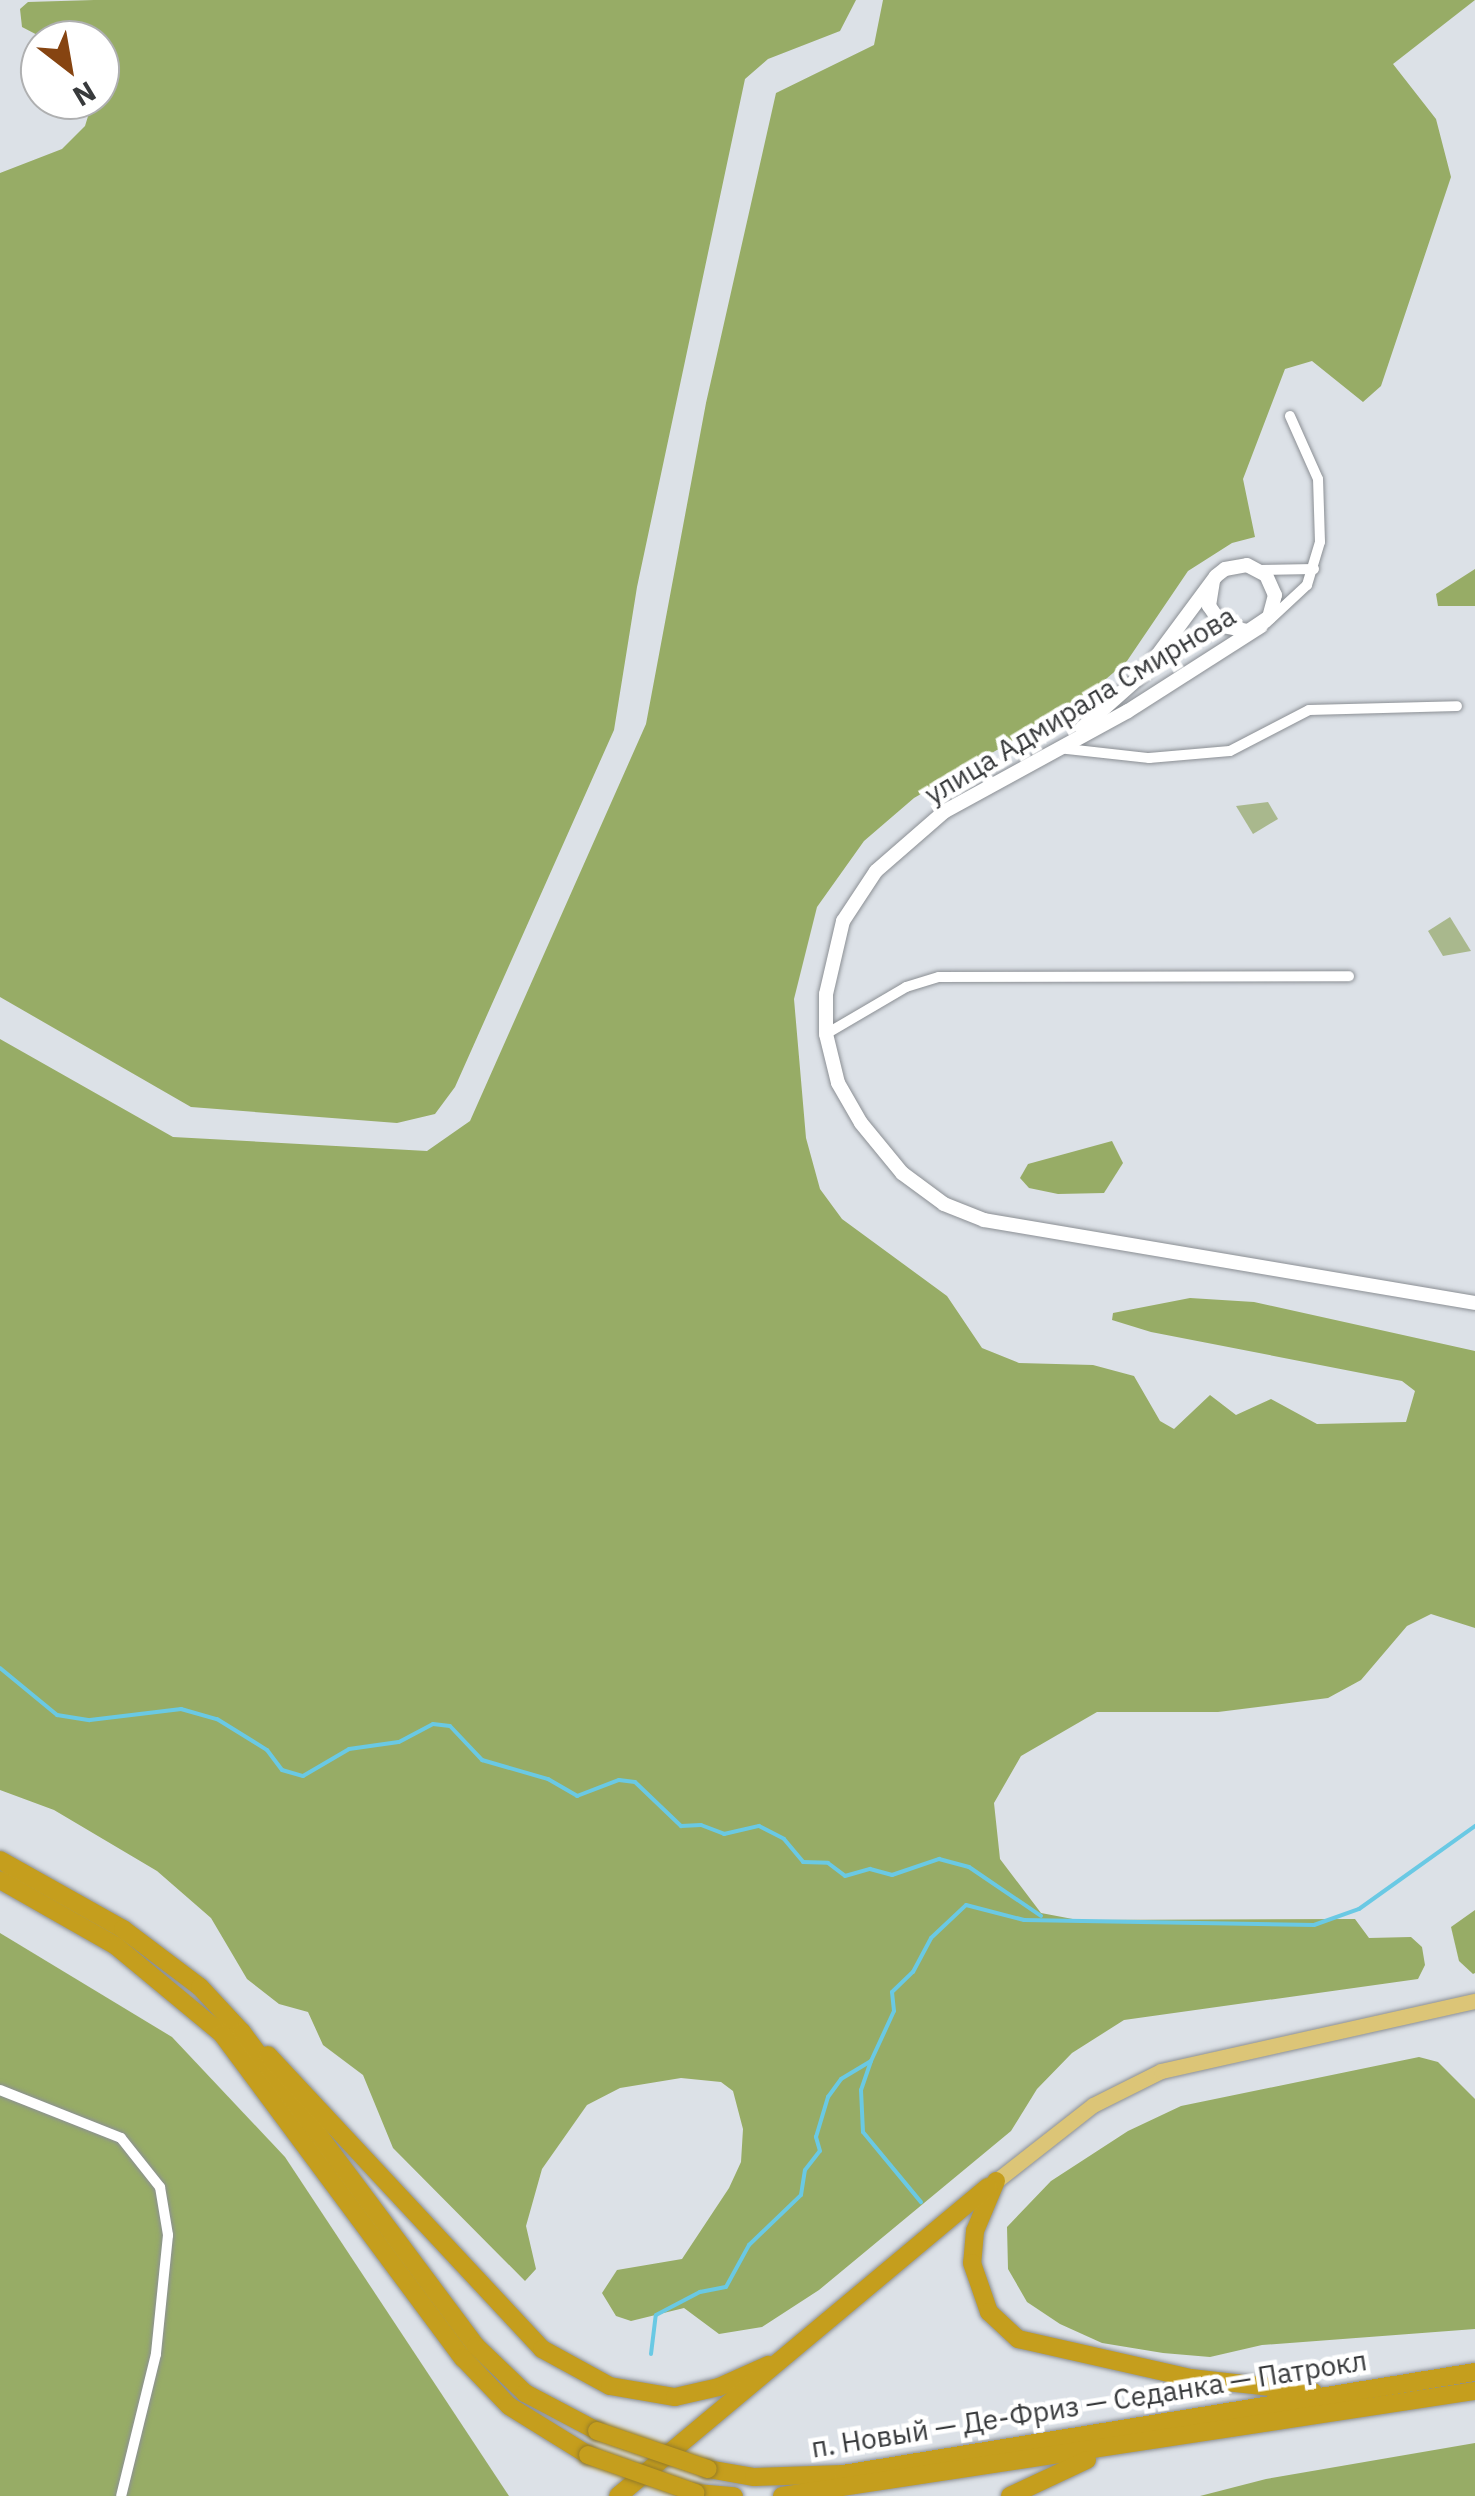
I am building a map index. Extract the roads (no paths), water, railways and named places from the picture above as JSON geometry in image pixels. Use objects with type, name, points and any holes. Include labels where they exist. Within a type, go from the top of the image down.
[{"type":"highway","name":"п. Новый — Де-Фриз — Седанка — Патрокл","points":[[0,1860],[123,1929],[200,1987],[242,2032],[476,2346],[525,2393],[597,2430],[708,2469],[754,2477],[843,2474],[1475,2372]]},
{"type":"highway","points":[[0,1880],[116,1946],[222,2034],[463,2358],[509,2406],[588,2455],[696,2492],[734,2496]]},
{"type":"highway","points":[[242,2032],[293,2076],[542,2349],[610,2386],[674,2397],[719,2387],[768,2365]]},
{"type":"highway","points":[[618,2496],[768,2365],[996,2181]]},
{"type":"highway","points":[[996,2181],[983,2204],[972,2263],[989,2312],[1018,2339],[1191,2378],[1357,2391]]},
{"type":"highway","name":"п. Новый — Де-Фриз — Седанка — Патрокл","points":[[782,2496],[1108,2451],[1475,2391]]},
{"type":"highway","points":[[1010,2496],[1108,2451]]},
{"type":"main road","points":[[996,2181],[1093,2105],[1161,2070],[1475,2001]]},
{"type":"street","points":[[1058,748],[1145,672],[1213,581],[1234,566],[1314,570],[1321,493],[1290,416]]},
{"type":"street","points":[[1213,581],[1208,604],[1220,624],[1239,632],[1260,626],[1275,599],[1259,570]]},
{"type":"street","name":"улица Адмирала Смирнова","points":[[1314,570],[1290,606],[1058,748],[945,811],[876,871],[843,921],[826,994],[826,1034],[838,1083],[861,1124],[902,1173],[944,1204],[1031,1232],[1475,1303]]},
{"type":"street","points":[[1058,748],[1149,758],[1230,752],[1308,710],[1457,706]]},
{"type":"street","points":[[826,1034],[922,979],[939,977],[1349,976]]},
{"type":"street","points":[[0,2090],[121,2138],[160,2187],[168,2235],[156,2354],[121,2496]]},
{"type":"waterway","points":[[0,1668],[57,1715],[90,1720],[181,1709],[217,1719],[267,1750],[282,1770],[303,1776],[349,1749],[399,1742],[433,1724],[450,1726],[482,1760],[548,1779],[577,1796],[619,1780],[635,1782],[681,1826],[701,1825],[724,1834],[759,1826],[784,1839],[803,1862],[828,1863],[845,1876],[870,1869],[892,1875],[939,1859],[969,1867],[1041,1916]]},
{"type":"waterway","points":[[651,2354],[656,2315],[700,2292],[726,2287],[749,2245],[801,2195],[805,2170],[820,2151],[816,2137],[828,2097],[841,2079],[871,2061],[894,2011],[892,1992],[913,1972],[931,1938],[966,1905],[1024,1920],[1314,1925],[1359,1909],[1475,1826]]},
{"type":"waterway","points":[[871,2061],[861,2090],[863,2132],[921,2202]]}]
